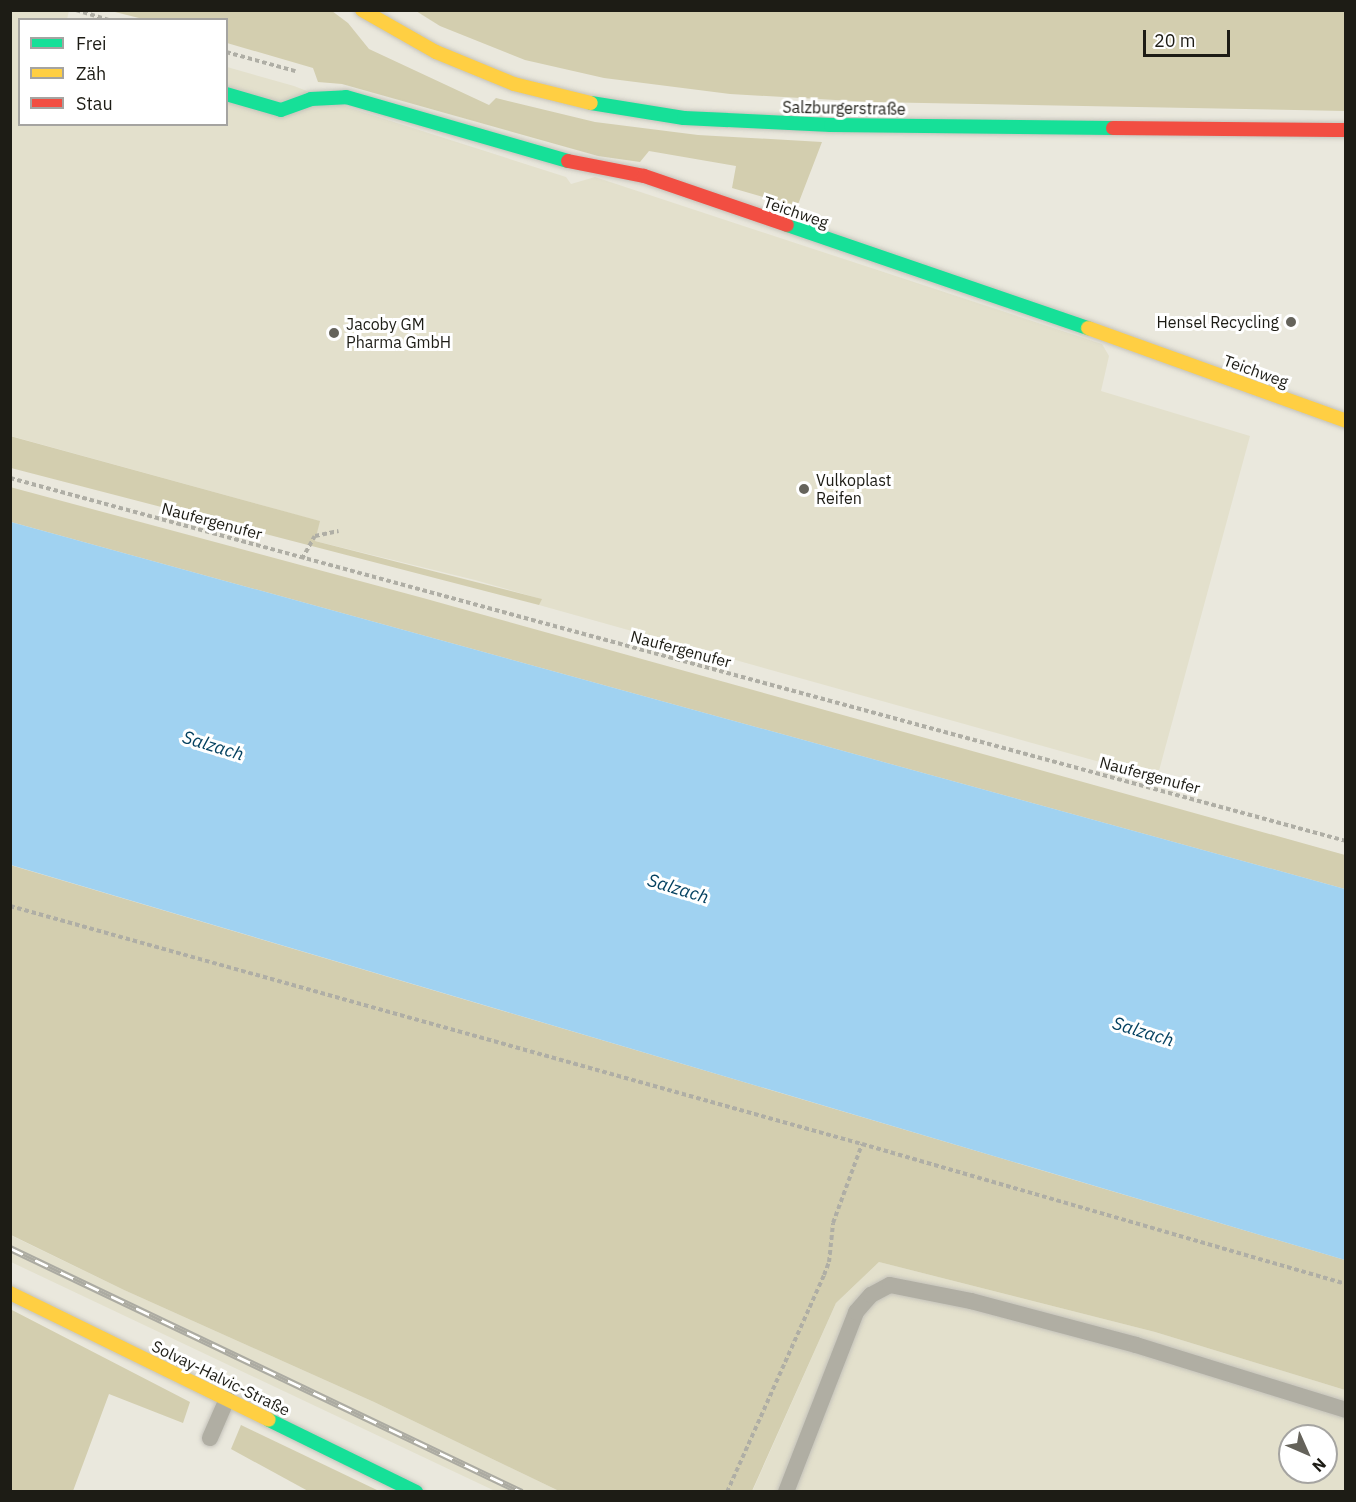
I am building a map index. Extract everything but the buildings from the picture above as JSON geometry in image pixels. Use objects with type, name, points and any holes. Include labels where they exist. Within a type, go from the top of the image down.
[{"type":"street","name":"Salzburgerstraße","points":[[362,10],[436,52],[514,84],[604,106],[684,118],[831,125],[1346,129]]},
{"type":"street","name":"Teichweg","points":[[228,95],[281,110],[311,99],[346,97],[546,157],[644,176],[1131,343],[1346,421]]},
{"type":"street","name":"Solvay-Halvic-Straße","points":[[10,1293],[416,1491]]},
{"type":"lane","points":[[786,1491],[856,1312],[871,1295],[890,1285],[971,1301],[1125,1342],[1346,1410]]},
{"type":"lane","points":[[210,1438],[227,1399]]},
{"type":"path","points":[[76,10],[102,18]]},
{"type":"path","points":[[228,53],[302,73],[311,99]]},
{"type":"path","name":"Naufergenufer","points":[[10,478],[1346,841]]},
{"type":"path","points":[[302,559],[315,536],[338,531]]},
{"type":"path","points":[[10,906],[862,1144],[1346,1284]]},
{"type":"path","points":[[727,1491],[824,1275],[829,1262],[833,1223],[862,1144]]},
{"type":"shaded area","points":[[10,11],[69,11],[67,18],[18,18],[18,126],[228,126],[228,67],[294,86],[350,108],[566,177],[571,184],[595,177],[1102,344],[1109,356],[1101,391],[1250,436],[1157,778],[539,605],[541,599],[475,580],[315,541],[319,521],[11,436]]},
{"type":"shaded area","points":[[111,11],[332,11],[348,23],[369,49],[489,105],[496,98],[595,122],[698,135],[822,142],[797,207],[732,188],[736,166],[649,151],[640,162],[598,156],[342,84],[318,82],[313,68],[228,43],[228,18],[139,18]]},
{"type":"shaded area","points":[[416,11],[1345,11],[1345,111],[870,102],[730,94],[604,78],[525,60],[440,26]]},
{"type":"shaded area","points":[[10,436],[320,521],[315,541],[542,599],[539,605],[11,468]]},
{"type":"shaded area","points":[[10,487],[423,598],[1345,855],[1345,889],[11,522]]},
{"type":"shaded area","points":[[10,865],[1345,1260],[1345,1390],[1155,1332],[879,1262],[836,1303],[752,1491],[559,1491],[374,1402],[124,1290],[11,1235]]},
{"type":"shaded area","points":[[10,1235],[124,1290],[374,1402],[559,1491],[495,1491],[11,1262]]},
{"type":"shaded area","points":[[879,1262],[1155,1332],[1345,1390],[1345,1491],[752,1492],[836,1303]]},
{"type":"shaded area","points":[[10,1309],[190,1402],[183,1423],[109,1394],[73,1491],[11,1491]]},
{"type":"shaded area","points":[[241,1425],[379,1491],[308,1491],[231,1449]]},
{"type":"water","name":"Salzach","points":[[11,522],[1345,889],[1345,1260],[11,865]]},
{"type":"railway","points":[[10,1248],[522,1492]]},
{"type":"traffic: fast","points":[[228,95],[281,110],[311,99],[346,97],[568,161]]},
{"type":"traffic: fast","points":[[591,103],[684,118],[831,125],[1113,128]]},
{"type":"traffic: fast","points":[[787,225],[1088,328]]},
{"type":"traffic: fast","points":[[269,1420],[416,1492]]},
{"type":"traffic: slow","points":[[362,10],[436,52],[514,84],[591,103]]},
{"type":"traffic: slow","points":[[1088,328],[1346,421]]},
{"type":"traffic: slow","points":[[10,1293],[269,1420]]},
{"type":"traffic: jam","points":[[1113,128],[1346,130]]},
{"type":"traffic: jam","points":[[568,161],[644,176],[787,225]]},
{"type":"place","name":"Hensel Recycling","points":[[1291,322]]},
{"type":"place","name":"Jacoby GM Pharma GmbH","points":[[334,333]]},
{"type":"place","name":"Vulkoplast Reifen","points":[[804,489]]}]
